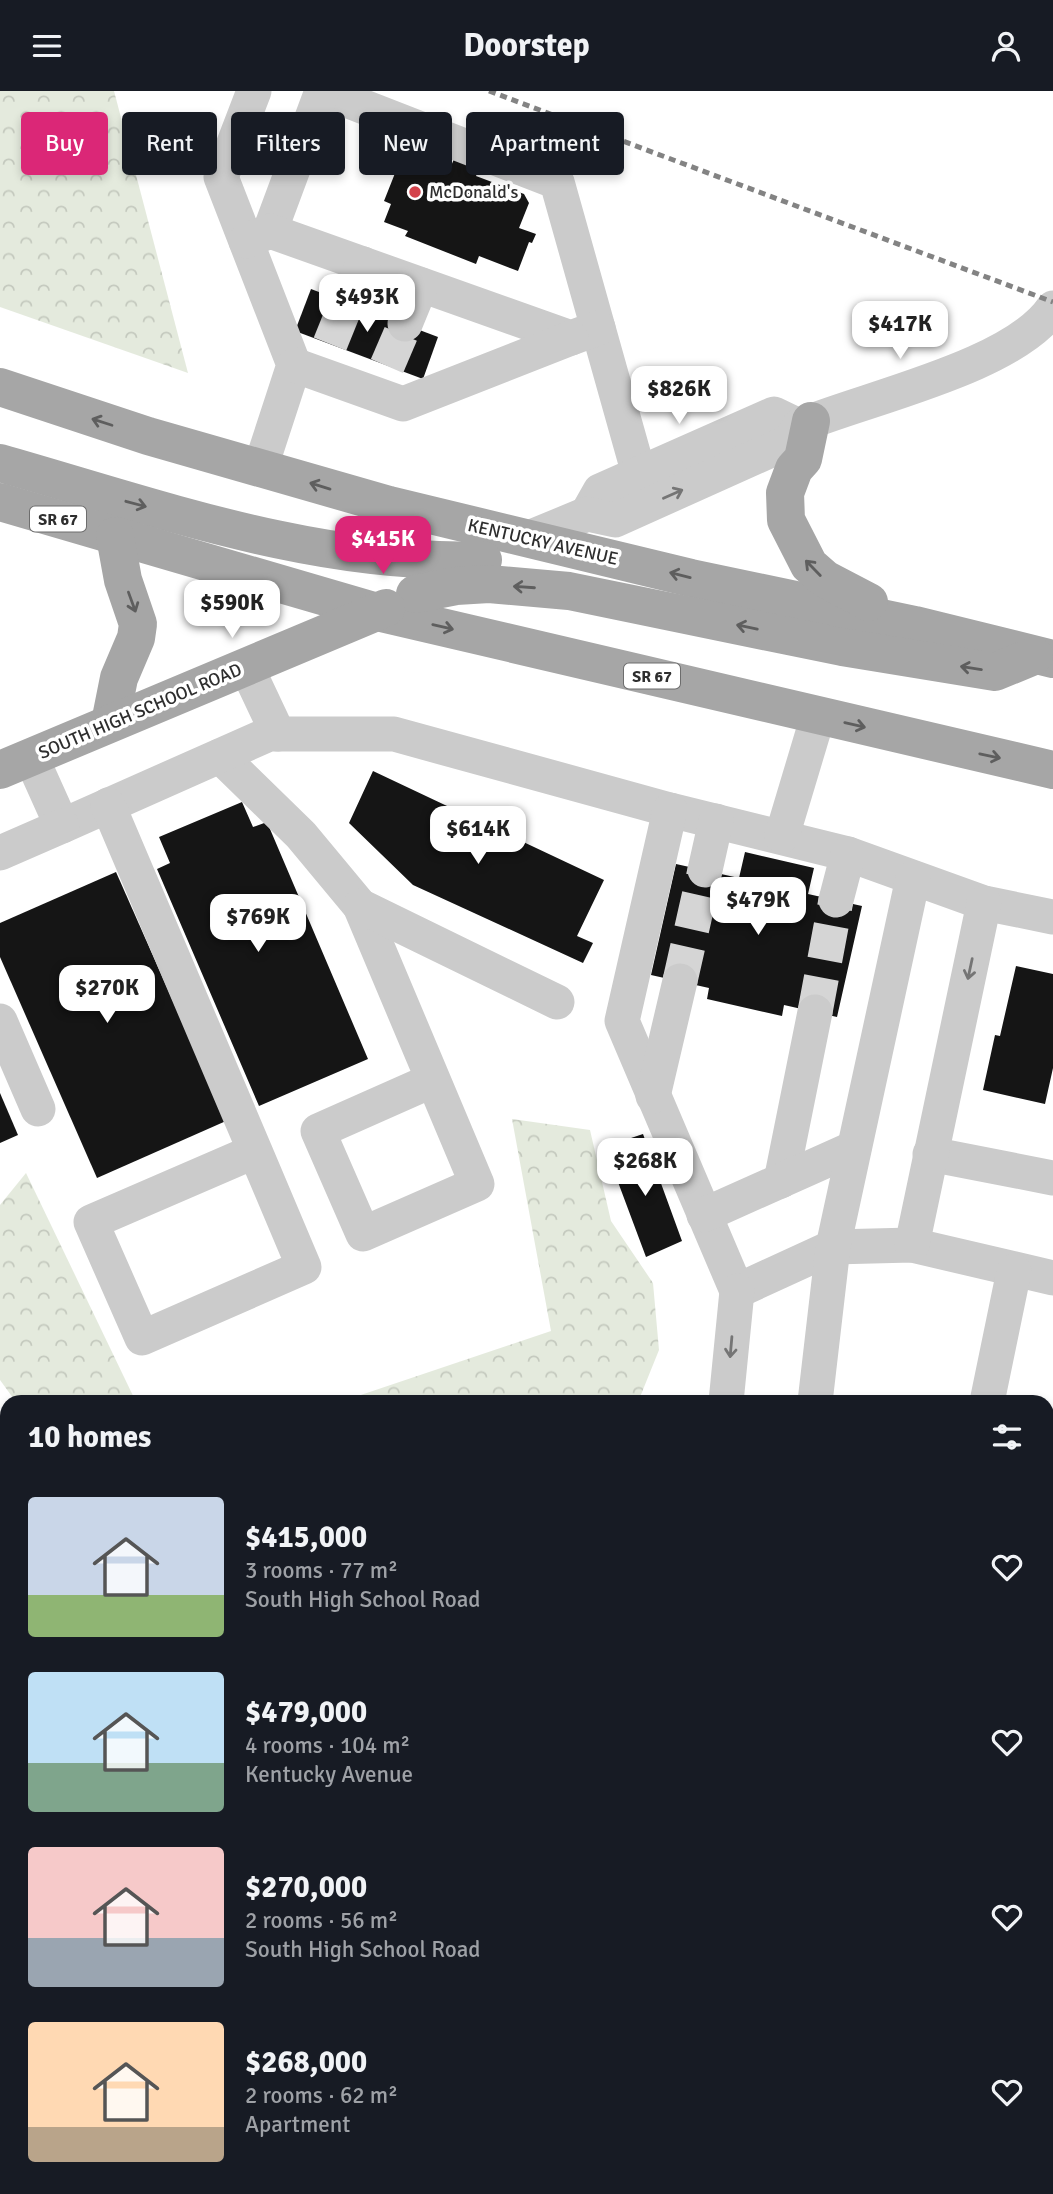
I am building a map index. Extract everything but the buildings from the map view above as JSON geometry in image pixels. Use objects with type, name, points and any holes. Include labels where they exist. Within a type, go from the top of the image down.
[{"type":"main road","name":"KENTUCKY AVENUE","points":[[0,387],[260,469],[389,505],[691,578],[915,625],[1044,657]]},
{"type":"main road","points":[[805,424],[803,459],[794,469],[785,493],[786,520],[800,552],[825,579],[915,625]]},
{"type":"main road","points":[[0,463],[136,504],[297,543],[404,559],[483,560]]},
{"type":"main road","name":"SR 67","points":[[0,502],[377,612],[1053,770]]},
{"type":"main road","points":[[110,723],[119,678],[136,638],[138,624],[123,580],[115,536]]},
{"type":"main road","name":"SOUTH HIGH SCHOOL ROAD","points":[[16,763],[377,612],[529,538]]},
{"type":"main road","points":[[415,594],[456,586],[489,584],[569,591],[842,647],[995,672],[1044,657]]},
{"type":"street","points":[[254,91],[221,177],[258,236],[314,361]]},
{"type":"street","points":[[258,236],[322,91],[557,182],[585,333],[639,474]]},
{"type":"street","points":[[258,236],[363,264],[421,285],[585,333]]},
{"type":"street","points":[[347,302],[363,264]]},
{"type":"street","points":[[405,324],[421,285]]},
{"type":"street","name":"SOUTH HIGH SCHOOL ROAD","points":[[529,538],[587,514],[615,520],[791,441],[805,424],[990,356],[1022,339],[1053,308]]},
{"type":"street","points":[[314,361],[382,380],[403,404],[585,333]]},
{"type":"street","points":[[260,469],[314,361]]},
{"type":"street","name":"SOUTH HIGH SCHOOL ROAD","points":[[587,514],[600,491],[774,414],[805,424]]},
{"type":"street","points":[[246,666],[278,734]]},
{"type":"street","points":[[782,836],[818,716]]},
{"type":"street","points":[[0,853],[268,734],[394,734],[670,810],[848,854],[984,902],[1053,918]]},
{"type":"street","points":[[220,756],[301,835],[359,906],[433,1080],[477,1184],[363,1234],[318,1131],[433,1080]]},
{"type":"street","points":[[16,763],[62,826]]},
{"type":"street","points":[[108,805],[255,1151],[304,1267],[142,1338],[91,1222],[255,1151]]},
{"type":"street","points":[[670,810],[622,1021],[737,1291],[727,1395]]},
{"type":"street","points":[[705,870],[716,821]]},
{"type":"street","points":[[836,900],[848,854]]},
{"type":"street","points":[[816,1395],[833,1247],[913,878]]},
{"type":"street","points":[[912,1245],[984,902]]},
{"type":"street","points":[[359,906],[558,1002]]},
{"type":"street","points":[[653,1095],[680,981]]},
{"type":"street","points":[[781,1181],[815,1012]]},
{"type":"street","points":[[0,1021],[38,1109]]},
{"type":"street","points":[[704,1215],[854,1148]]},
{"type":"street","points":[[930,1154],[1053,1178]]},
{"type":"street","points":[[737,1291],[833,1247],[912,1245],[1053,1278]]},
{"type":"street","points":[[988,1395],[1014,1271]]},
{"type":"green space","points":[[0,91],[114,91],[122,121],[122,175],[136,175],[188,373],[0,307]]},
{"type":"green space","points":[[512,1119],[590,1130],[611,1221],[653,1283],[659,1350],[641,1395],[361,1395],[551,1331]]},
{"type":"green space","points":[[26,1173],[133,1395],[11,1395],[0,1380],[0,1205]]},
{"type":"tunnel","points":[[330,344],[347,302]]},
{"type":"tunnel","points":[[387,366],[405,324]]},
{"type":"tunnel","points":[[680,981],[705,870]]},
{"type":"tunnel","points":[[815,1012],[836,900]]},
{"type":"railway","points":[[489,91],[1053,302]]},
{"type":"place","name":"McDonald's","points":[[415,192]]}]
